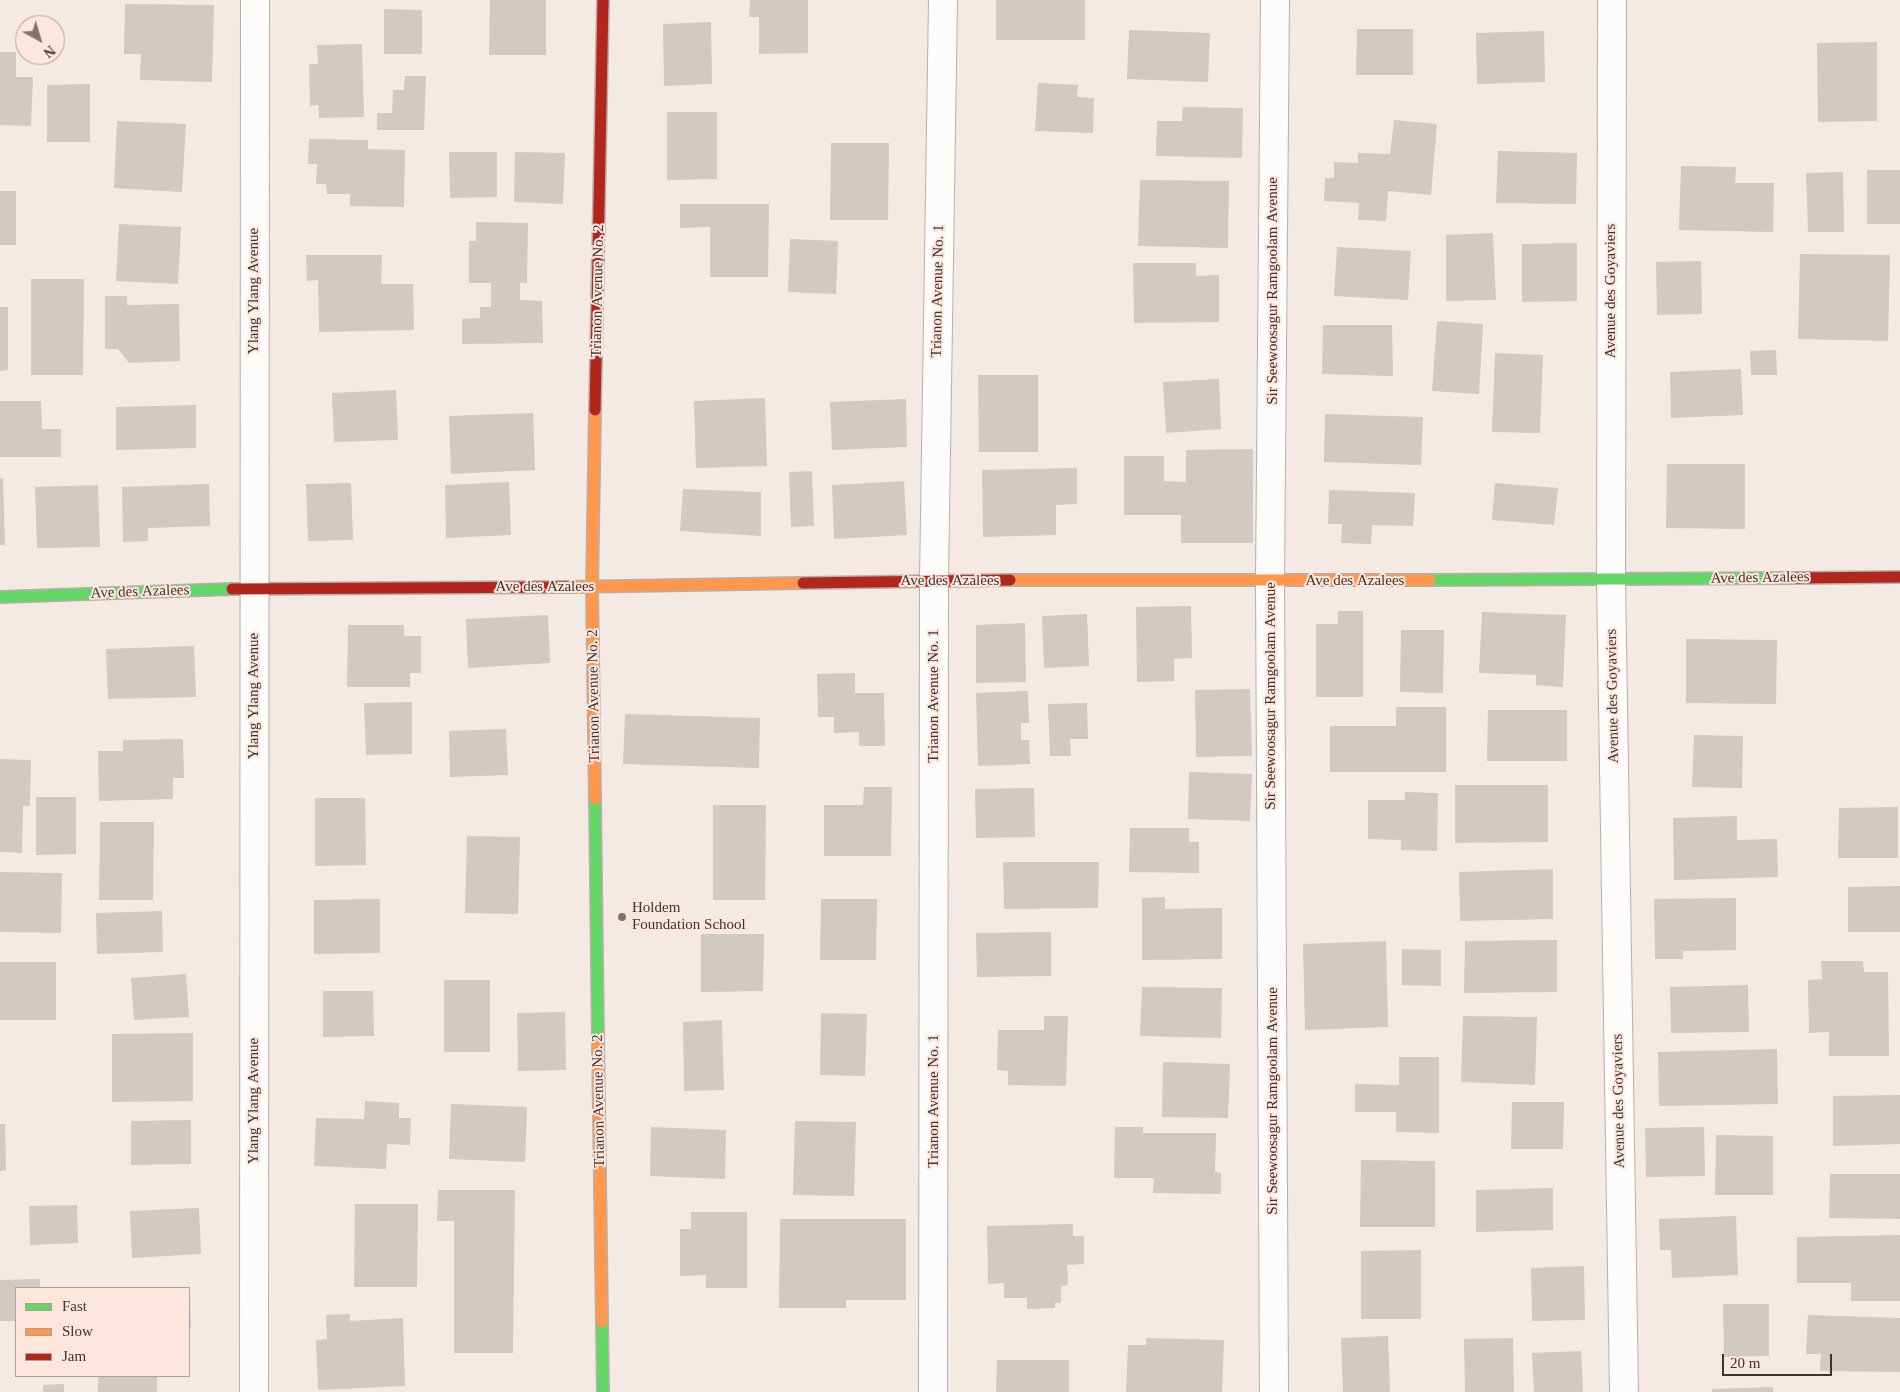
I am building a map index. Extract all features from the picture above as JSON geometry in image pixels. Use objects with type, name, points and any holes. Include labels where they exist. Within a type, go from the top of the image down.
[{"type":"street","name":"Ylang Ylang Avenue","points":[[254,1392],[255,0]]},
{"type":"street","name":"Trianon Avenue No. 2","points":[[603,0],[592,587],[603,1392]]},
{"type":"street","name":"Trianon Avenue No. 1","points":[[933,1392],[934,580],[943,0]]},
{"type":"street","name":"Sir Seewoosagur Ramgoolam Avenue","points":[[1274,1392],[1270,581],[1275,0]]},
{"type":"street","name":"Avenue des Goyaviers","points":[[1612,0],[1611,580],[1624,1392]]},
{"type":"street","name":"Ave des Azalees","points":[[0,597],[254,588],[592,587],[934,580],[1611,580],[1900,577]]},
{"type":"building","points":[[490,0],[546,0],[546,55],[489,55]]},
{"type":"building","points":[[750,0],[808,0],[808,53],[759,54],[759,17],[749,17]]},
{"type":"building","points":[[996,0],[1085,0],[1085,40],[996,40]]},
{"type":"building","points":[[125,4],[214,5],[212,82],[140,80],[141,54],[124,54]]},
{"type":"building","points":[[384,9],[422,10],[422,54],[384,54]]},
{"type":"building","points":[[711,22],[712,84],[664,86],[663,24]]},
{"type":"building","points":[[1357,29],[1413,29],[1413,75],[1356,75]]},
{"type":"building","points":[[1129,30],[1210,33],[1208,82],[1127,79]]},
{"type":"building","points":[[1544,31],[1545,82],[1477,84],[1476,33]]},
{"type":"building","points":[[1877,42],[1877,121],[1818,122],[1817,43]]},
{"type":"building","points":[[362,44],[364,117],[319,118],[318,105],[310,106],[309,64],[318,64],[317,45]]},
{"type":"building","points":[[0,52],[15,52],[16,77],[33,77],[31,126],[0,125]]},
{"type":"building","points":[[405,76],[426,76],[424,130],[377,130],[377,113],[392,113],[393,90],[404,90]]},
{"type":"building","points":[[1038,83],[1078,85],[1077,97],[1094,98],[1093,133],[1035,131]]},
{"type":"building","points":[[90,84],[90,142],[47,142],[47,85]]},
{"type":"building","points":[[1183,107],[1243,108],[1242,158],[1156,156],[1157,121],[1182,121]]},
{"type":"building","points":[[667,112],[717,112],[717,179],[667,180]]},
{"type":"building","points":[[1394,120],[1437,124],[1431,195],[1388,191],[1386,221],[1358,220],[1359,203],[1324,201],[1325,178],[1334,178],[1334,162],[1358,163],[1358,153],[1390,154]]},
{"type":"building","points":[[117,121],[186,124],[182,192],[114,188]]},
{"type":"building","points":[[309,139],[368,140],[368,149],[405,150],[404,207],[350,206],[350,194],[327,194],[326,184],[316,184],[317,164],[308,164]]},
{"type":"building","points":[[831,143],[889,143],[888,220],[830,220]]},
{"type":"building","points":[[1498,151],[1577,153],[1576,204],[1496,203]]},
{"type":"building","points":[[449,152],[497,152],[497,197],[450,198]]},
{"type":"building","points":[[515,152],[565,153],[563,204],[514,202]]},
{"type":"building","points":[[1681,166],[1736,167],[1735,183],[1774,183],[1773,232],[1679,230]]},
{"type":"building","points":[[1867,170],[1900,170],[1900,224],[1867,224]]},
{"type":"building","points":[[1843,172],[1844,232],[1808,232],[1806,173]]},
{"type":"building","points":[[1140,180],[1229,181],[1228,248],[1138,246]]},
{"type":"building","points":[[0,191],[16,191],[16,245],[0,245]]},
{"type":"building","points":[[680,204],[769,204],[768,277],[710,277],[710,227],[680,228]]},
{"type":"building","points":[[476,222],[528,223],[527,283],[520,283],[520,300],[542,301],[543,343],[462,344],[462,319],[480,318],[480,307],[491,307],[491,283],[469,283],[469,241],[476,241]]},
{"type":"building","points":[[119,224],[181,227],[178,284],[116,281]]},
{"type":"building","points":[[1493,233],[1496,300],[1446,301],[1446,235]]},
{"type":"building","points":[[790,239],[838,241],[836,294],[788,292]]},
{"type":"building","points":[[1577,243],[1577,301],[1522,302],[1522,244]]},
{"type":"building","points":[[1337,247],[1411,251],[1408,300],[1334,296]]},
{"type":"building","points":[[1800,254],[1890,255],[1888,341],[1798,339]]},
{"type":"building","points":[[306,255],[382,255],[381,284],[413,284],[414,330],[319,332],[318,280],[307,281]]},
{"type":"building","points":[[1701,261],[1702,314],[1657,315],[1656,262]]},
{"type":"building","points":[[1133,263],[1196,263],[1196,276],[1219,275],[1219,322],[1134,323]]},
{"type":"building","points":[[31,279],[84,279],[83,375],[31,375]]},
{"type":"building","points":[[105,296],[127,296],[127,305],[179,304],[180,361],[129,363],[118,349],[105,349]]},
{"type":"building","points":[[0,307],[8,307],[8,370],[0,371]]},
{"type":"building","points":[[1437,321],[1483,324],[1479,394],[1432,391]]},
{"type":"building","points":[[1323,325],[1392,325],[1393,376],[1322,374]]},
{"type":"building","points":[[1776,350],[1777,375],[1751,375],[1750,351]]},
{"type":"building","points":[[1495,353],[1543,355],[1540,433],[1492,432]]},
{"type":"building","points":[[1741,369],[1743,415],[1671,418],[1670,372]]},
{"type":"building","points":[[978,375],[1038,375],[1038,452],[979,452]]},
{"type":"building","points":[[1219,379],[1221,429],[1166,433],[1163,382]]},
{"type":"building","points":[[396,390],[398,440],[334,442],[332,393]]},
{"type":"building","points":[[765,398],[767,466],[696,468],[694,401]]},
{"type":"building","points":[[906,399],[907,447],[832,450],[830,402]]},
{"type":"building","points":[[0,401],[41,401],[42,429],[61,429],[61,457],[0,457]]},
{"type":"building","points":[[196,405],[196,448],[116,450],[116,407]]},
{"type":"building","points":[[533,413],[535,470],[451,474],[449,416]]},
{"type":"building","points":[[1325,414],[1423,417],[1421,465],[1324,462]]},
{"type":"building","points":[[1253,449],[1253,543],[1181,543],[1181,515],[1124,515],[1124,456],[1164,456],[1164,481],[1186,482],[1186,450]]},
{"type":"building","points":[[1667,464],[1745,464],[1745,529],[1666,528]]},
{"type":"building","points":[[1077,468],[1077,504],[1056,505],[1056,535],[983,537],[982,470]]},
{"type":"building","points":[[812,471],[814,526],[791,527],[789,472]]},
{"type":"building","points":[[3,478],[5,545],[0,545],[0,479]]},
{"type":"building","points":[[904,481],[907,535],[834,539],[832,485]]},
{"type":"building","points":[[509,482],[511,535],[446,538],[445,485]]},
{"type":"building","points":[[351,483],[353,540],[308,541],[306,484]]},
{"type":"building","points":[[1495,483],[1558,488],[1554,525],[1492,520]]},
{"type":"building","points":[[209,484],[210,526],[148,528],[148,541],[123,542],[122,487]]},
{"type":"building","points":[[98,485],[100,547],[37,548],[35,487]]},
{"type":"building","points":[[683,489],[761,492],[761,536],[680,531]]},
{"type":"building","points":[[1329,490],[1415,493],[1413,526],[1372,525],[1371,544],[1341,543],[1342,524],[1328,524]]},
{"type":"building","points":[[1191,606],[1192,658],[1174,659],[1174,681],[1137,682],[1136,607]]},
{"type":"building","points":[[1338,611],[1363,611],[1363,697],[1316,697],[1316,624],[1338,624]]},
{"type":"building","points":[[1482,612],[1566,615],[1563,687],[1536,685],[1536,675],[1479,673]]},
{"type":"building","points":[[1087,614],[1089,666],[1044,668],[1042,616]]},
{"type":"building","points":[[548,615],[550,663],[468,668],[466,619]]},
{"type":"building","points":[[1025,623],[1026,682],[976,683],[976,625]]},
{"type":"building","points":[[348,625],[404,625],[404,636],[421,636],[421,673],[410,673],[410,687],[347,687]]},
{"type":"building","points":[[1401,630],[1444,630],[1443,693],[1400,692]]},
{"type":"building","points":[[1686,639],[1777,640],[1776,704],[1686,703]]},
{"type":"building","points":[[194,646],[196,697],[108,699],[106,649]]},
{"type":"building","points":[[855,673],[855,693],[884,693],[885,746],[859,746],[859,732],[834,733],[834,717],[818,717],[817,674]]},
{"type":"building","points":[[1250,689],[1252,756],[1196,757],[1195,690]]},
{"type":"building","points":[[1028,691],[1029,723],[1021,723],[1021,740],[1029,740],[1030,764],[978,766],[976,693]]},
{"type":"building","points":[[412,702],[412,754],[366,755],[364,703]]},
{"type":"building","points":[[1087,703],[1088,739],[1070,739],[1071,756],[1050,756],[1048,704]]},
{"type":"building","points":[[1396,707],[1446,707],[1446,772],[1330,772],[1330,726],[1396,726]]},
{"type":"building","points":[[1488,710],[1567,710],[1567,761],[1487,761]]},
{"type":"building","points":[[625,714],[760,718],[759,768],[623,764]]},
{"type":"building","points":[[506,729],[508,775],[450,777],[449,731]]},
{"type":"building","points":[[1694,735],[1743,736],[1742,788],[1692,787]]},
{"type":"building","points":[[183,739],[184,778],[173,778],[173,799],[99,801],[98,751],[123,751],[123,740]]},
{"type":"building","points":[[0,759],[31,760],[30,806],[23,806],[22,853],[0,852]]},
{"type":"building","points":[[1189,772],[1252,774],[1250,821],[1188,819]]},
{"type":"building","points":[[1455,785],[1548,785],[1548,842],[1455,843]]},
{"type":"building","points":[[864,787],[892,787],[891,856],[824,856],[824,805],[863,805]]},
{"type":"building","points":[[1034,788],[1035,837],[976,838],[975,789]]},
{"type":"building","points":[[1405,792],[1438,793],[1437,851],[1401,850],[1401,840],[1368,839],[1368,800],[1405,800]]},
{"type":"building","points":[[36,797],[76,797],[76,854],[36,855]]},
{"type":"building","points":[[315,798],[365,798],[366,865],[315,866]]},
{"type":"building","points":[[713,805],[766,805],[765,900],[713,900]]},
{"type":"building","points":[[1898,807],[1898,858],[1838,858],[1839,808]]},
{"type":"building","points":[[1737,816],[1737,840],[1777,839],[1778,877],[1674,880],[1673,818]]},
{"type":"building","points":[[100,822],[154,822],[153,900],[99,900]]},
{"type":"building","points":[[1130,828],[1189,828],[1189,842],[1199,842],[1199,873],[1129,872]]},
{"type":"building","points":[[467,836],[520,837],[518,914],[465,913]]},
{"type":"building","points":[[1003,862],[1099,862],[1098,908],[1004,909]]},
{"type":"building","points":[[1553,869],[1553,919],[1460,921],[1459,872]]},
{"type":"building","points":[[0,872],[62,873],[61,933],[0,932]]},
{"type":"building","points":[[1900,886],[1900,932],[1848,932],[1848,887]]},
{"type":"building","points":[[1165,897],[1165,909],[1222,908],[1222,959],[1142,960],[1142,898]]},
{"type":"building","points":[[1736,898],[1736,950],[1683,951],[1683,959],[1655,959],[1654,899]]},
{"type":"building","points":[[380,899],[380,953],[314,954],[314,900]]},
{"type":"building","points":[[821,899],[877,899],[876,960],[820,960]]},
{"type":"building","points":[[162,911],[163,952],[97,954],[96,913]]},
{"type":"building","points":[[1051,932],[1051,976],[977,977],[976,933]]},
{"type":"building","points":[[701,934],[764,934],[763,991],[701,992]]},
{"type":"building","points":[[1557,940],[1557,992],[1464,993],[1465,941]]},
{"type":"building","points":[[1386,941],[1388,1027],[1305,1030],[1303,944]]},
{"type":"building","points":[[1402,949],[1441,950],[1441,986],[1402,985]]},
{"type":"building","points":[[1821,961],[1863,961],[1864,972],[1888,972],[1889,1056],[1829,1056],[1829,1032],[1809,1033],[1808,980],[1822,979]]},
{"type":"building","points":[[0,962],[56,962],[56,1020],[0,1020]]},
{"type":"building","points":[[186,974],[189,1017],[134,1020],[131,978]]},
{"type":"building","points":[[444,980],[490,980],[490,1052],[444,1052]]},
{"type":"building","points":[[1748,985],[1749,1032],[1671,1033],[1670,987]]},
{"type":"building","points":[[1142,987],[1222,988],[1221,1038],[1140,1036]]},
{"type":"building","points":[[323,991],[373,991],[374,1036],[323,1037]]},
{"type":"building","points":[[565,1012],[566,1070],[518,1071],[517,1013]]},
{"type":"building","points":[[821,1013],[867,1014],[865,1076],[820,1075]]},
{"type":"building","points":[[1044,1016],[1068,1016],[1066,1086],[1008,1085],[1008,1071],[997,1070],[998,1030],[1044,1030]]},
{"type":"building","points":[[1463,1016],[1537,1017],[1535,1085],[1461,1082]]},
{"type":"building","points":[[722,1020],[724,1090],[684,1091],[683,1022]]},
{"type":"building","points":[[193,1033],[193,1101],[112,1102],[112,1034]]},
{"type":"building","points":[[1777,1049],[1778,1104],[1659,1106],[1658,1052]]},
{"type":"building","points":[[1399,1057],[1439,1057],[1439,1133],[1396,1132],[1396,1112],[1355,1112],[1355,1084],[1399,1085]]},
{"type":"building","points":[[1163,1062],[1230,1064],[1228,1118],[1162,1117]]},
{"type":"building","points":[[1900,1095],[1900,1144],[1833,1146],[1833,1096]]},
{"type":"building","points":[[365,1101],[399,1103],[399,1118],[411,1118],[410,1145],[387,1144],[386,1169],[314,1166],[316,1118],[364,1119]]},
{"type":"building","points":[[1512,1102],[1564,1102],[1563,1149],[1511,1149]]},
{"type":"building","points":[[451,1104],[527,1107],[525,1162],[449,1159]]},
{"type":"building","points":[[191,1120],[191,1164],[131,1165],[131,1121]]},
{"type":"building","points":[[795,1121],[856,1122],[854,1196],[793,1195]]},
{"type":"building","points":[[0,1124],[5,1124],[6,1170],[0,1171]]},
{"type":"building","points":[[651,1127],[726,1130],[725,1179],[650,1176]]},
{"type":"building","points":[[1115,1127],[1143,1127],[1143,1133],[1216,1133],[1215,1172],[1221,1173],[1221,1194],[1153,1193],[1154,1178],[1114,1178]]},
{"type":"building","points":[[1704,1127],[1705,1176],[1646,1177],[1645,1128]]},
{"type":"building","points":[[1716,1135],[1773,1136],[1773,1195],[1715,1195]]},
{"type":"building","points":[[1361,1160],[1435,1161],[1435,1227],[1360,1227]]},
{"type":"building","points":[[1830,1174],[1900,1174],[1900,1219],[1829,1218]]},
{"type":"building","points":[[1553,1188],[1553,1230],[1476,1232],[1476,1190]]},
{"type":"building","points":[[438,1190],[515,1190],[513,1353],[454,1353],[454,1221],[437,1221]]},
{"type":"building","points":[[355,1204],[418,1204],[417,1287],[354,1287]]},
{"type":"building","points":[[77,1205],[78,1243],[30,1245],[29,1206]]},
{"type":"building","points":[[199,1208],[201,1254],[132,1258],[130,1211]]},
{"type":"building","points":[[691,1212],[747,1212],[747,1288],[706,1288],[706,1275],[680,1276],[680,1229],[691,1229]]},
{"type":"building","points":[[1736,1216],[1738,1275],[1672,1278],[1671,1250],[1660,1250],[1659,1219]]},
{"type":"building","points":[[780,1219],[906,1219],[906,1300],[846,1300],[846,1308],[779,1308]]},
{"type":"building","points":[[1073,1224],[1073,1236],[1084,1236],[1084,1264],[1067,1265],[1068,1285],[1061,1286],[1061,1303],[1055,1303],[1055,1308],[1027,1309],[1027,1298],[1004,1298],[1004,1283],[988,1284],[987,1226]]},
{"type":"building","points":[[1900,1235],[1900,1301],[1851,1301],[1851,1283],[1797,1283],[1797,1237]]},
{"type":"building","points":[[1421,1250],[1421,1319],[1361,1319],[1361,1251]]},
{"type":"building","points":[[1584,1266],[1585,1320],[1532,1321],[1531,1268]]},
{"type":"building","points":[[40,1279],[40,1287],[15,1287],[15,1321],[0,1321],[0,1280]]},
{"type":"building","points":[[1723,1304],[1769,1304],[1769,1356],[1724,1357]]},
{"type":"building","points":[[350,1314],[350,1321],[403,1318],[405,1386],[318,1390],[316,1340],[327,1339],[326,1315]]},
{"type":"building","points":[[1808,1315],[1900,1318],[1900,1372],[1820,1371],[1821,1354],[1806,1354]]},
{"type":"building","points":[[1388,1336],[1390,1392],[1343,1392],[1341,1338]]},
{"type":"building","points":[[1146,1338],[1224,1340],[1222,1392],[1126,1392],[1128,1345],[1146,1345]]},
{"type":"building","points":[[1513,1338],[1514,1392],[1465,1392],[1464,1339]]},
{"type":"building","points":[[1581,1351],[1583,1392],[1534,1392],[1532,1353]]},
{"type":"building","points":[[997,1360],[1069,1360],[1069,1392],[996,1392]]},
{"type":"building","points":[[98,1377],[157,1377],[157,1392],[98,1392]]},
{"type":"building","points":[[64,1384],[64,1392],[43,1392],[43,1385]]},
{"type":"building","points":[[1773,1387],[1773,1392],[1712,1392],[1712,1389]]},
{"type":"traffic: fast","points":[[1430,580],[1796,578]]},
{"type":"traffic: fast","points":[[0,597],[232,589]]},
{"type":"traffic: fast","points":[[595,799],[598,1042]]},
{"type":"traffic: fast","points":[[602,1322],[603,1392]]},
{"type":"traffic: slow","points":[[595,410],[592,587],[595,799]]},
{"type":"traffic: slow","points":[[1010,580],[1430,580]]},
{"type":"traffic: slow","points":[[567,587],[803,583]]},
{"type":"traffic: slow","points":[[598,1042],[602,1322]]},
{"type":"traffic: jam","points":[[595,410],[603,0]]},
{"type":"traffic: jam","points":[[1796,578],[1900,577]]},
{"type":"traffic: jam","points":[[803,583],[1010,580]]},
{"type":"traffic: jam","points":[[232,589],[567,587]]},
{"type":"place","name":"Holdem Foundation School","points":[[622,917]]}]
